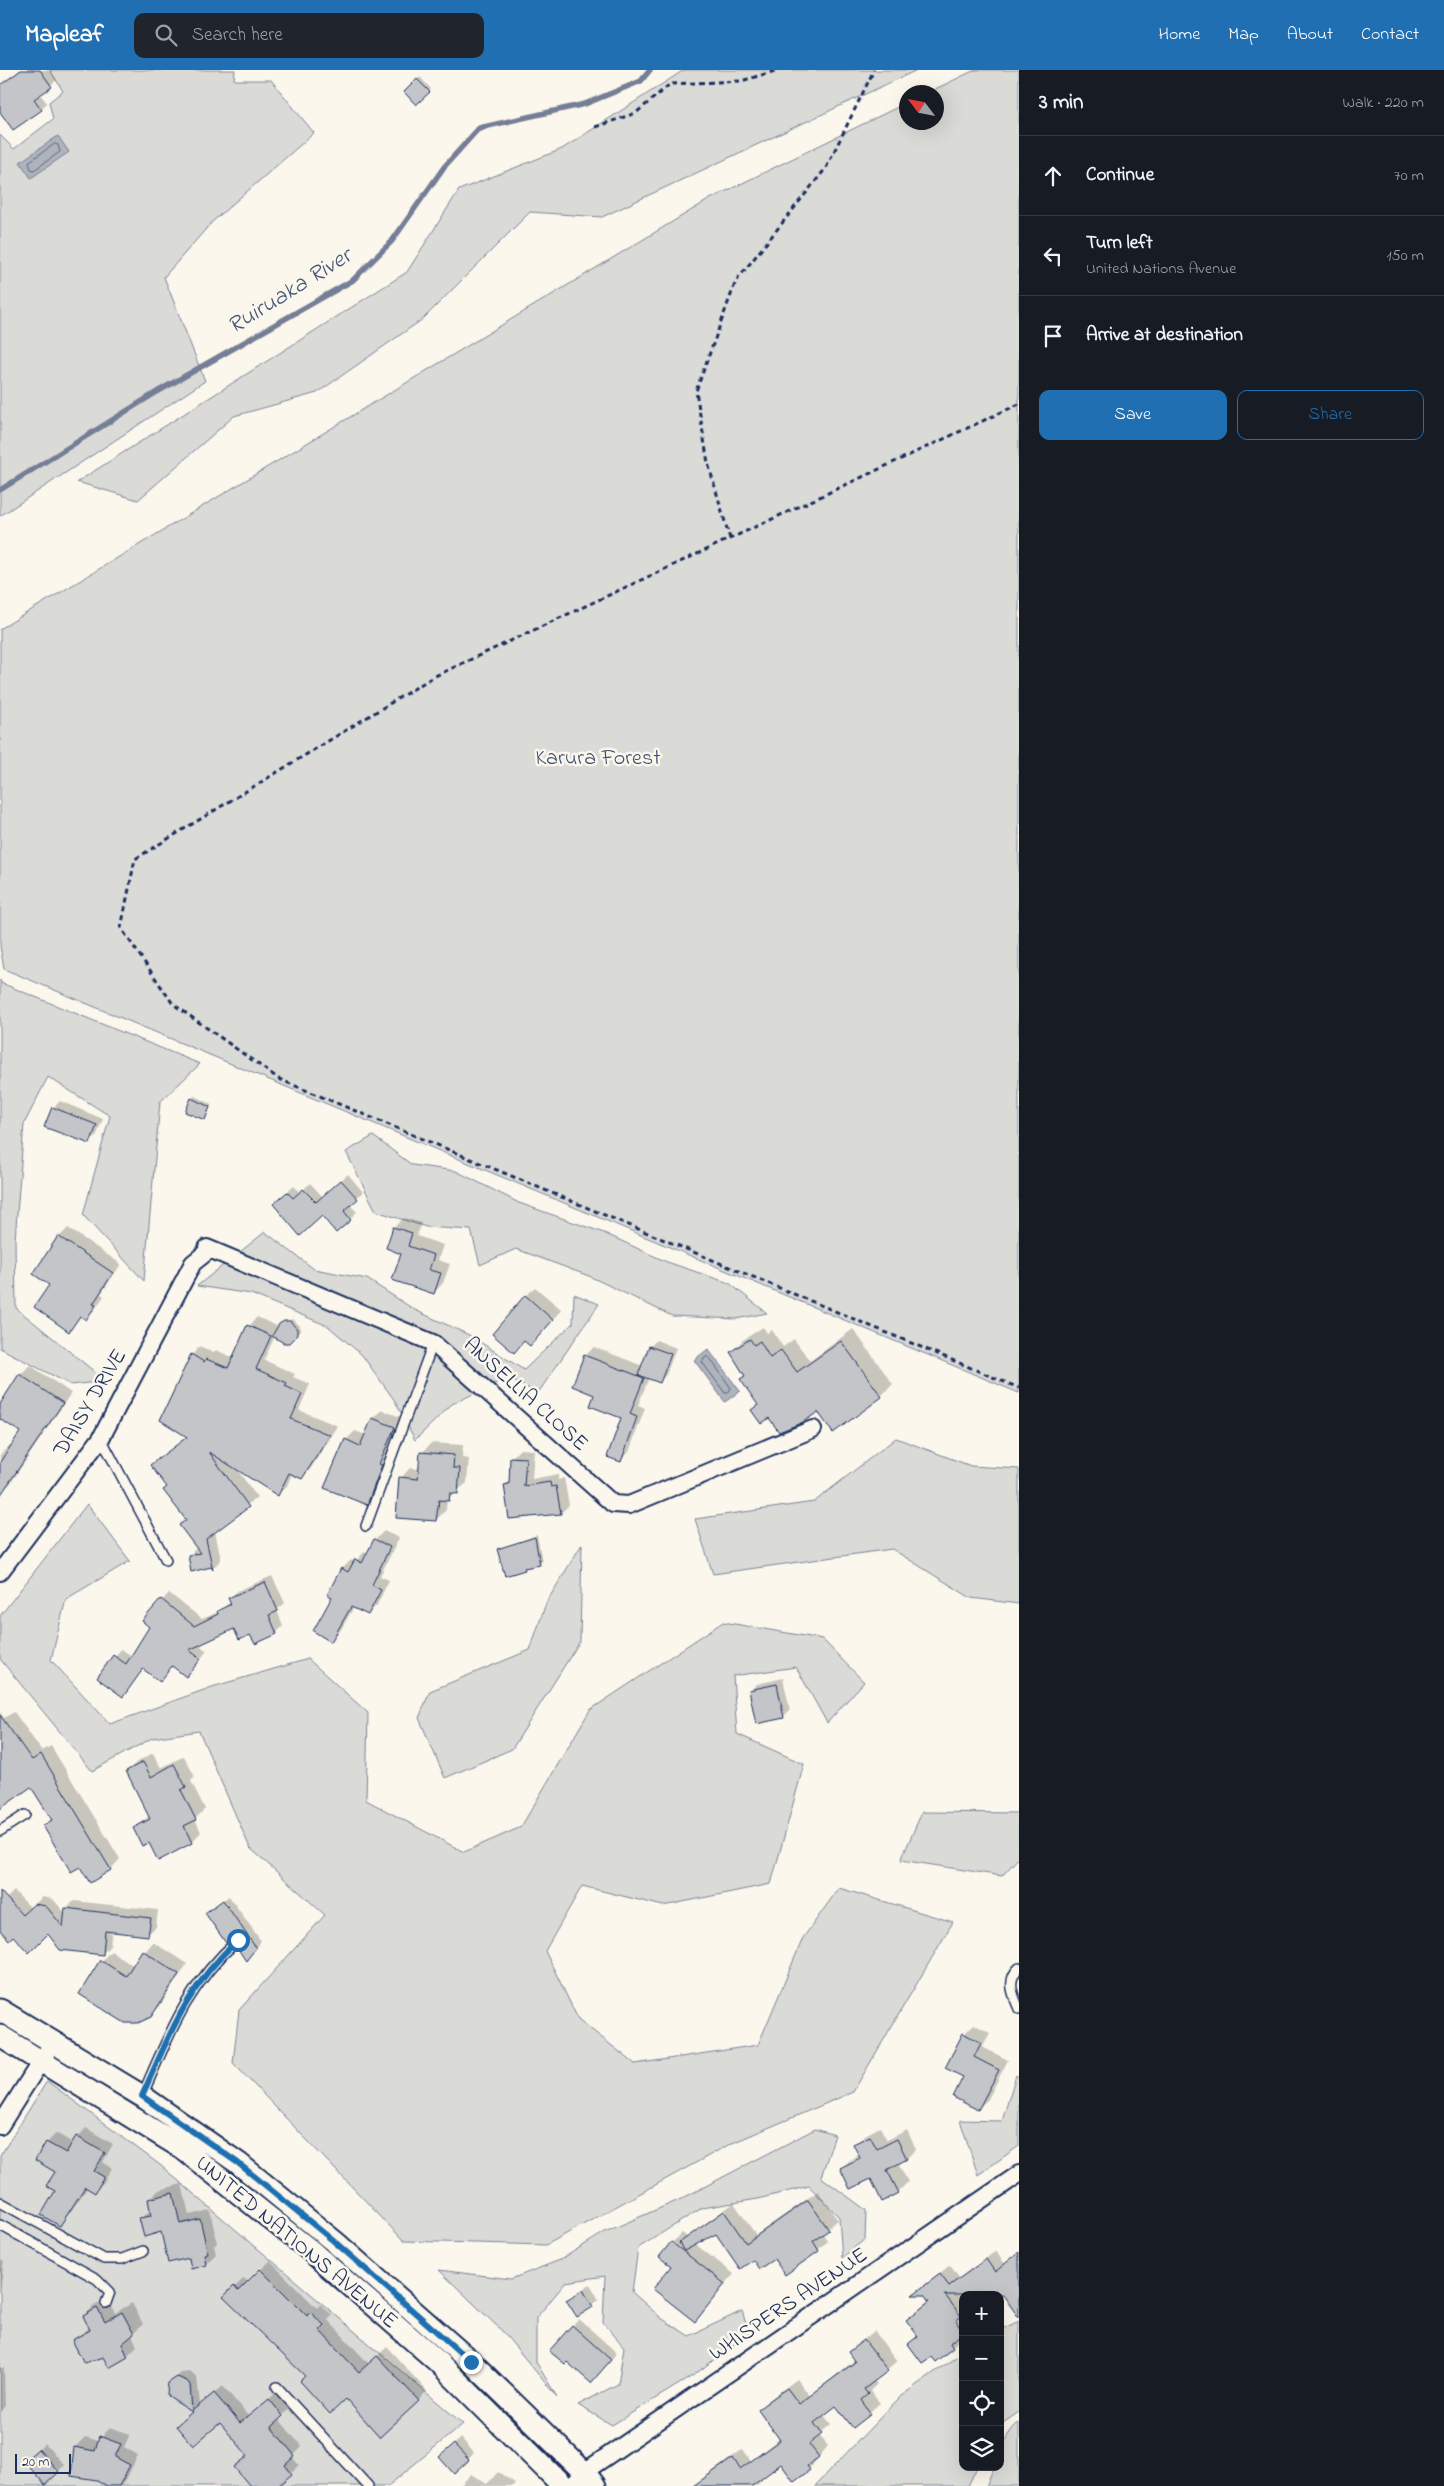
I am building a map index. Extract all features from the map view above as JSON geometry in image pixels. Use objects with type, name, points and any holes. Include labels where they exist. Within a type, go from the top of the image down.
[{"type":"street","name":"ANSELLIA CLOSE","points":[[208,1251],[207,1248],[433,1343],[614,1504],[629,1504],[813,1429]]},
{"type":"street","name":"DAISY DRIVE","points":[[0,1572],[100,1438],[193,1263],[208,1251]]},
{"type":"street","name":"UNITED NATIONS AVENUE","points":[[0,2010],[142,2096],[238,2163],[336,2243],[471,2362],[583,2481]]},
{"type":"street","name":"UNITED NATIONS AVENUE","points":[[0,2036],[182,2148],[311,2251],[436,2360],[563,2486]]},
{"type":"street","points":[[0,2126],[53,2042]]},
{"type":"street","name":"WHISPERS AVENUE","points":[[583,2481],[1019,2174]]},
{"type":"lane","points":[[366,1526],[433,1343]]},
{"type":"lane","points":[[100,1438],[166,1560]]},
{"type":"lane","points":[[0,1831],[25,1815]]},
{"type":"lane","points":[[142,2096],[181,2009],[216,1960],[238,1940]]},
{"type":"lane","points":[[1019,1968],[1014,1973],[1011,1991],[1019,2009]]},
{"type":"lane","points":[[0,2202],[104,2259],[122,2259],[143,2251]]},
{"type":"lane","points":[[0,2225],[47,2253],[98,2279],[110,2292],[106,2303]]},
{"type":"lane","points":[[277,2387],[368,2486]]},
{"type":"path","points":[[595,126],[636,113],[670,84],[741,82],[779,70]]},
{"type":"path","points":[[730,539],[708,462],[696,391],[736,281],[826,168],[874,70]]},
{"type":"path","points":[[1019,404],[433,678],[135,859],[121,928],[173,1004],[279,1079],[1019,1388]]},
{"type":"green space","points":[[50,70],[235,70],[234,80],[271,80],[314,133],[212,222],[164,277],[205,381],[0,516],[0,135],[14,149],[53,119],[49,102],[63,91]]},
{"type":"green space","points":[[684,70],[917,70],[602,217],[530,212],[423,319],[317,393],[234,416],[138,500],[77,482],[407,272],[459,190],[562,149]]},
{"type":"green space","name":"Karura Forest","points":[[975,70],[1019,70],[1019,1393],[4,969],[0,946],[0,629],[710,199],[899,106],[899,130],[944,130],[944,85]]},
{"type":"green space","points":[[0,980],[1,983],[200,1064],[160,1102],[144,1281],[83,1215],[110,1116],[48,1077],[24,1124],[15,1240],[16,1308],[106,1381],[71,1385],[0,1348]]},
{"type":"green space","points":[[373,1136],[412,1165],[456,1171],[519,1203],[604,1233],[667,1262],[729,1283],[767,1313],[736,1319],[672,1316],[589,1276],[516,1249],[480,1265],[471,1230],[426,1227],[376,1211],[346,1152]]},
{"type":"green space","points":[[265,1232],[314,1269],[367,1279],[415,1310],[469,1335],[524,1370],[573,1323],[574,1294],[599,1304],[538,1393],[507,1378],[452,1404],[415,1440],[395,1401],[362,1355],[328,1326],[251,1294],[197,1286]]},
{"type":"green space","points":[[896,1438],[971,1466],[1019,1469],[1019,1604],[971,1598],[892,1549],[713,1574],[695,1519],[814,1502]]},
{"type":"green space","points":[[87,1504],[130,1561],[66,1599],[51,1660],[110,1724],[212,1687],[308,1659],[368,1713],[366,1800],[464,1852],[521,1827],[590,1710],[723,1622],[822,1639],[864,1682],[827,1723],[796,1667],[733,1676],[737,1734],[804,1764],[771,1884],[663,1906],[582,1886],[545,1951],[578,2019],[635,2064],[758,2045],[803,1938],[839,1888],[953,1922],[853,2092],[730,2144],[546,2245],[404,2241],[233,2063],[239,2010],[325,1915],[250,1848],[199,1731],[152,1738],[92,1771],[0,1659],[0,1616]]},
{"type":"green space","points":[[582,1544],[580,1641],[512,1749],[445,1778],[419,1718],[430,1691],[530,1650],[546,1603]]},
{"type":"green space","points":[[922,1812],[1019,1813],[1019,1857],[1002,1876],[901,1860]]},
{"type":"green space","points":[[1016,2075],[1019,2077],[1019,2146],[978,2175],[960,2120],[1002,2121]]},
{"type":"green space","points":[[47,2081],[160,2165],[463,2424],[388,2486],[0,2486],[0,2156]]},
{"type":"green space","points":[[815,2129],[835,2135],[821,2177],[866,2210],[865,2239],[842,2258],[839,2217],[809,2186],[758,2199],[702,2208],[638,2248],[632,2292],[661,2318],[689,2336],[742,2311],[749,2333],[694,2375],[612,2425],[578,2405],[618,2384],[624,2347],[603,2322],[605,2276],[566,2282],[536,2318],[536,2362],[557,2397],[503,2332],[439,2270],[511,2279],[560,2260],[605,2232],[681,2199]]},
{"type":"green space","points":[[1019,2321],[1019,2412],[1004,2422],[1004,2336],[1004,2328]]},
{"type":"green space","points":[[959,2355],[959,2471],[975,2471],[968,2486],[815,2486],[901,2396]]},
{"type":"green space","points":[[1019,2422],[1019,2486],[986,2486],[992,2471],[1004,2471],[1004,2444],[1010,2432]]},
{"type":"water","points":[[58,136],[69,152],[31,178],[20,162]]},
{"type":"water","points":[[708,1349],[740,1391],[725,1402],[694,1360]]},
{"type":"building","points":[[21,70],[40,70],[52,87],[34,99],[42,110],[13,130],[0,112],[0,85]]},
{"type":"building","points":[[417,79],[430,92],[416,105],[404,92]]},
{"type":"building","points":[[191,1098],[210,1107],[205,1120],[185,1112]]},
{"type":"building","points":[[52,1107],[97,1125],[90,1144],[44,1127]]},
{"type":"building","points":[[341,1180],[358,1199],[344,1211],[351,1220],[336,1233],[322,1216],[300,1236],[273,1204],[287,1192],[293,1198],[303,1189],[316,1202]]},
{"type":"building","points":[[393,1227],[412,1233],[408,1246],[434,1255],[429,1270],[441,1273],[434,1294],[392,1280],[401,1254],[386,1248]]},
{"type":"building","points":[[58,1236],[113,1273],[93,1304],[96,1305],[86,1320],[80,1316],[69,1332],[34,1307],[49,1285],[33,1274]]},
{"type":"building","points":[[525,1295],[553,1320],[530,1346],[524,1341],[514,1353],[492,1334]]},
{"type":"building","points":[[284,1321],[290,1321],[297,1329],[297,1335],[289,1343],[284,1343],[272,1336],[279,1324]]},
{"type":"building","points":[[247,1325],[271,1336],[256,1369],[287,1383],[285,1386],[302,1394],[291,1419],[330,1435],[302,1479],[289,1473],[278,1496],[209,1452],[249,1507],[206,1539],[213,1570],[211,1567],[191,1572],[188,1555],[200,1553],[179,1525],[186,1520],[163,1490],[167,1487],[150,1465],[187,1437],[160,1420],[191,1354],[204,1362],[206,1359],[228,1368]]},
{"type":"building","points":[[750,1339],[754,1345],[760,1341],[770,1358],[781,1350],[797,1372],[841,1341],[882,1397],[833,1433],[818,1412],[803,1422],[779,1432],[769,1418],[761,1424],[751,1410],[758,1405],[740,1379],[745,1376],[730,1352]]},
{"type":"building","points":[[649,1346],[671,1354],[660,1383],[638,1375]]},
{"type":"building","points":[[584,1355],[644,1378],[630,1414],[637,1417],[621,1462],[607,1457],[621,1418],[590,1406],[594,1395],[572,1386]]},
{"type":"building","points":[[19,1374],[63,1403],[0,1496],[0,1462],[20,1432],[0,1419],[0,1404]]},
{"type":"building","points":[[372,1418],[395,1427],[379,1464],[382,1465],[367,1505],[324,1488],[345,1439],[360,1446]]},
{"type":"building","points":[[420,1452],[454,1455],[453,1468],[460,1468],[458,1494],[450,1493],[449,1501],[439,1500],[436,1521],[396,1518],[399,1477],[418,1479]]},
{"type":"building","points":[[510,1457],[526,1458],[524,1486],[550,1482],[551,1487],[556,1486],[561,1514],[509,1519],[504,1485],[509,1484]]},
{"type":"building","points":[[535,1537],[540,1565],[524,1568],[525,1570],[505,1576],[497,1549]]},
{"type":"building","points":[[374,1539],[390,1547],[372,1585],[381,1590],[368,1615],[351,1607],[331,1642],[313,1631],[332,1597],[327,1595],[341,1568],[348,1572],[355,1559],[362,1563]]},
{"type":"building","points":[[265,1582],[278,1611],[269,1615],[277,1634],[255,1644],[250,1635],[239,1640],[234,1629],[189,1650],[201,1659],[186,1677],[172,1666],[160,1682],[143,1669],[123,1697],[97,1678],[113,1655],[126,1664],[149,1627],[142,1621],[161,1599],[194,1626],[218,1614],[217,1611],[231,1604],[228,1598]]},
{"type":"building","points":[[777,1684],[784,1718],[756,1724],[749,1690]]},
{"type":"building","points":[[0,1715],[32,1760],[41,1754],[111,1870],[90,1883],[80,1867],[71,1872],[43,1826],[52,1820],[31,1787],[0,1809]]},
{"type":"building","points":[[143,1762],[151,1777],[174,1764],[186,1787],[181,1790],[196,1820],[184,1826],[192,1843],[158,1861],[149,1843],[142,1846],[133,1828],[150,1819],[126,1771]]},
{"type":"building","points":[[0,1891],[22,1915],[34,1904],[46,1906],[63,1927],[65,1908],[151,1918],[148,1936],[105,1931],[103,1955],[60,1950],[48,1934],[29,1953],[13,1936],[9,1940],[0,1930]]},
{"type":"building","points":[[223,1900],[256,1948],[246,1961],[238,1949],[244,1942],[243,1936],[236,1934],[226,1943],[205,1913]]},
{"type":"building","points":[[142,1950],[179,1974],[151,2017],[138,2023],[125,2023],[79,1994],[100,1960],[126,1976]]},
{"type":"building","points":[[963,2033],[981,2043],[974,2057],[999,2070],[978,2110],[953,2097],[963,2077],[945,2068]]},
{"type":"building","points":[[76,2136],[105,2153],[94,2171],[104,2177],[95,2193],[85,2187],[60,2226],[41,2215],[55,2191],[46,2186],[55,2172],[35,2160],[46,2142],[66,2153]]},
{"type":"building","points":[[870,2136],[877,2149],[897,2139],[907,2159],[887,2170],[899,2193],[882,2202],[871,2179],[850,2189],[840,2168],[860,2158],[853,2144]]},
{"type":"building","points":[[173,2193],[180,2224],[200,2219],[208,2254],[204,2255],[206,2265],[191,2269],[189,2258],[168,2263],[161,2232],[144,2237],[139,2218],[151,2216],[148,2199]]},
{"type":"building","points":[[808,2200],[829,2230],[813,2241],[819,2251],[785,2275],[774,2259],[759,2269],[753,2260],[740,2269],[716,2234],[684,2251],[679,2243],[724,2211],[746,2243]]},
{"type":"building","points":[[671,2242],[725,2284],[695,2322],[653,2289],[671,2266],[659,2257]]},
{"type":"building","points":[[1019,2252],[1019,2318],[1004,2296],[1004,2291],[959,2291],[959,2295],[945,2295],[959,2313],[959,2318],[956,2321],[959,2326],[959,2336],[950,2343],[953,2348],[935,2362],[931,2357],[922,2363],[908,2344],[918,2336],[906,2320],[929,2302],[924,2295],[912,2295],[940,2274],[949,2286],[986,2259],[995,2272]]},
{"type":"building","points":[[260,2269],[307,2316],[310,2312],[324,2325],[319,2330],[359,2372],[377,2356],[419,2401],[380,2437],[346,2399],[330,2414],[300,2381],[305,2376],[223,2297],[234,2286],[238,2291]]},
{"type":"building","points":[[583,2290],[593,2307],[577,2317],[566,2300]]},
{"type":"building","points":[[97,2308],[105,2322],[122,2312],[134,2334],[122,2344],[128,2357],[109,2368],[103,2357],[84,2363],[72,2340],[90,2330],[83,2316]]},
{"type":"building","points":[[572,2325],[611,2360],[591,2383],[567,2362],[565,2364],[549,2351]]},
{"type":"building","points":[[864,2340],[888,2371],[864,2389],[868,2394],[861,2400],[871,2414],[853,2428],[836,2406],[814,2423],[822,2434],[809,2444],[819,2457],[807,2466],[810,2470],[794,2482],[781,2464],[752,2486],[693,2486],[733,2458],[740,2469],[780,2440],[758,2409],[787,2388],[799,2404],[855,2362],[848,2352]]},
{"type":"building","points":[[177,2377],[187,2381],[190,2385],[192,2411],[214,2393],[240,2423],[269,2399],[283,2416],[271,2427],[295,2456],[285,2465],[292,2474],[278,2486],[250,2486],[234,2467],[248,2456],[220,2423],[193,2446],[176,2426],[192,2412],[167,2394],[168,2383]]},
{"type":"building","points":[[99,2436],[121,2444],[115,2457],[130,2465],[119,2486],[107,2486],[97,2480],[71,2476],[74,2447],[95,2451]]},
{"type":"building","points":[[454,2444],[469,2460],[454,2474],[439,2457]]},
{"type":"building","points":[[38,2449],[59,2472],[45,2485],[24,2461]]},
{"type":"waterway","name":"Ruiruaka River","points":[[0,490],[157,392],[353,280],[392,241],[444,167],[479,128],[585,104],[641,81],[650,70]]},
{"type":"route","points":[[238,1940],[216,1960],[181,2009],[142,2096],[238,2163],[336,2243],[471,2362]]}]
